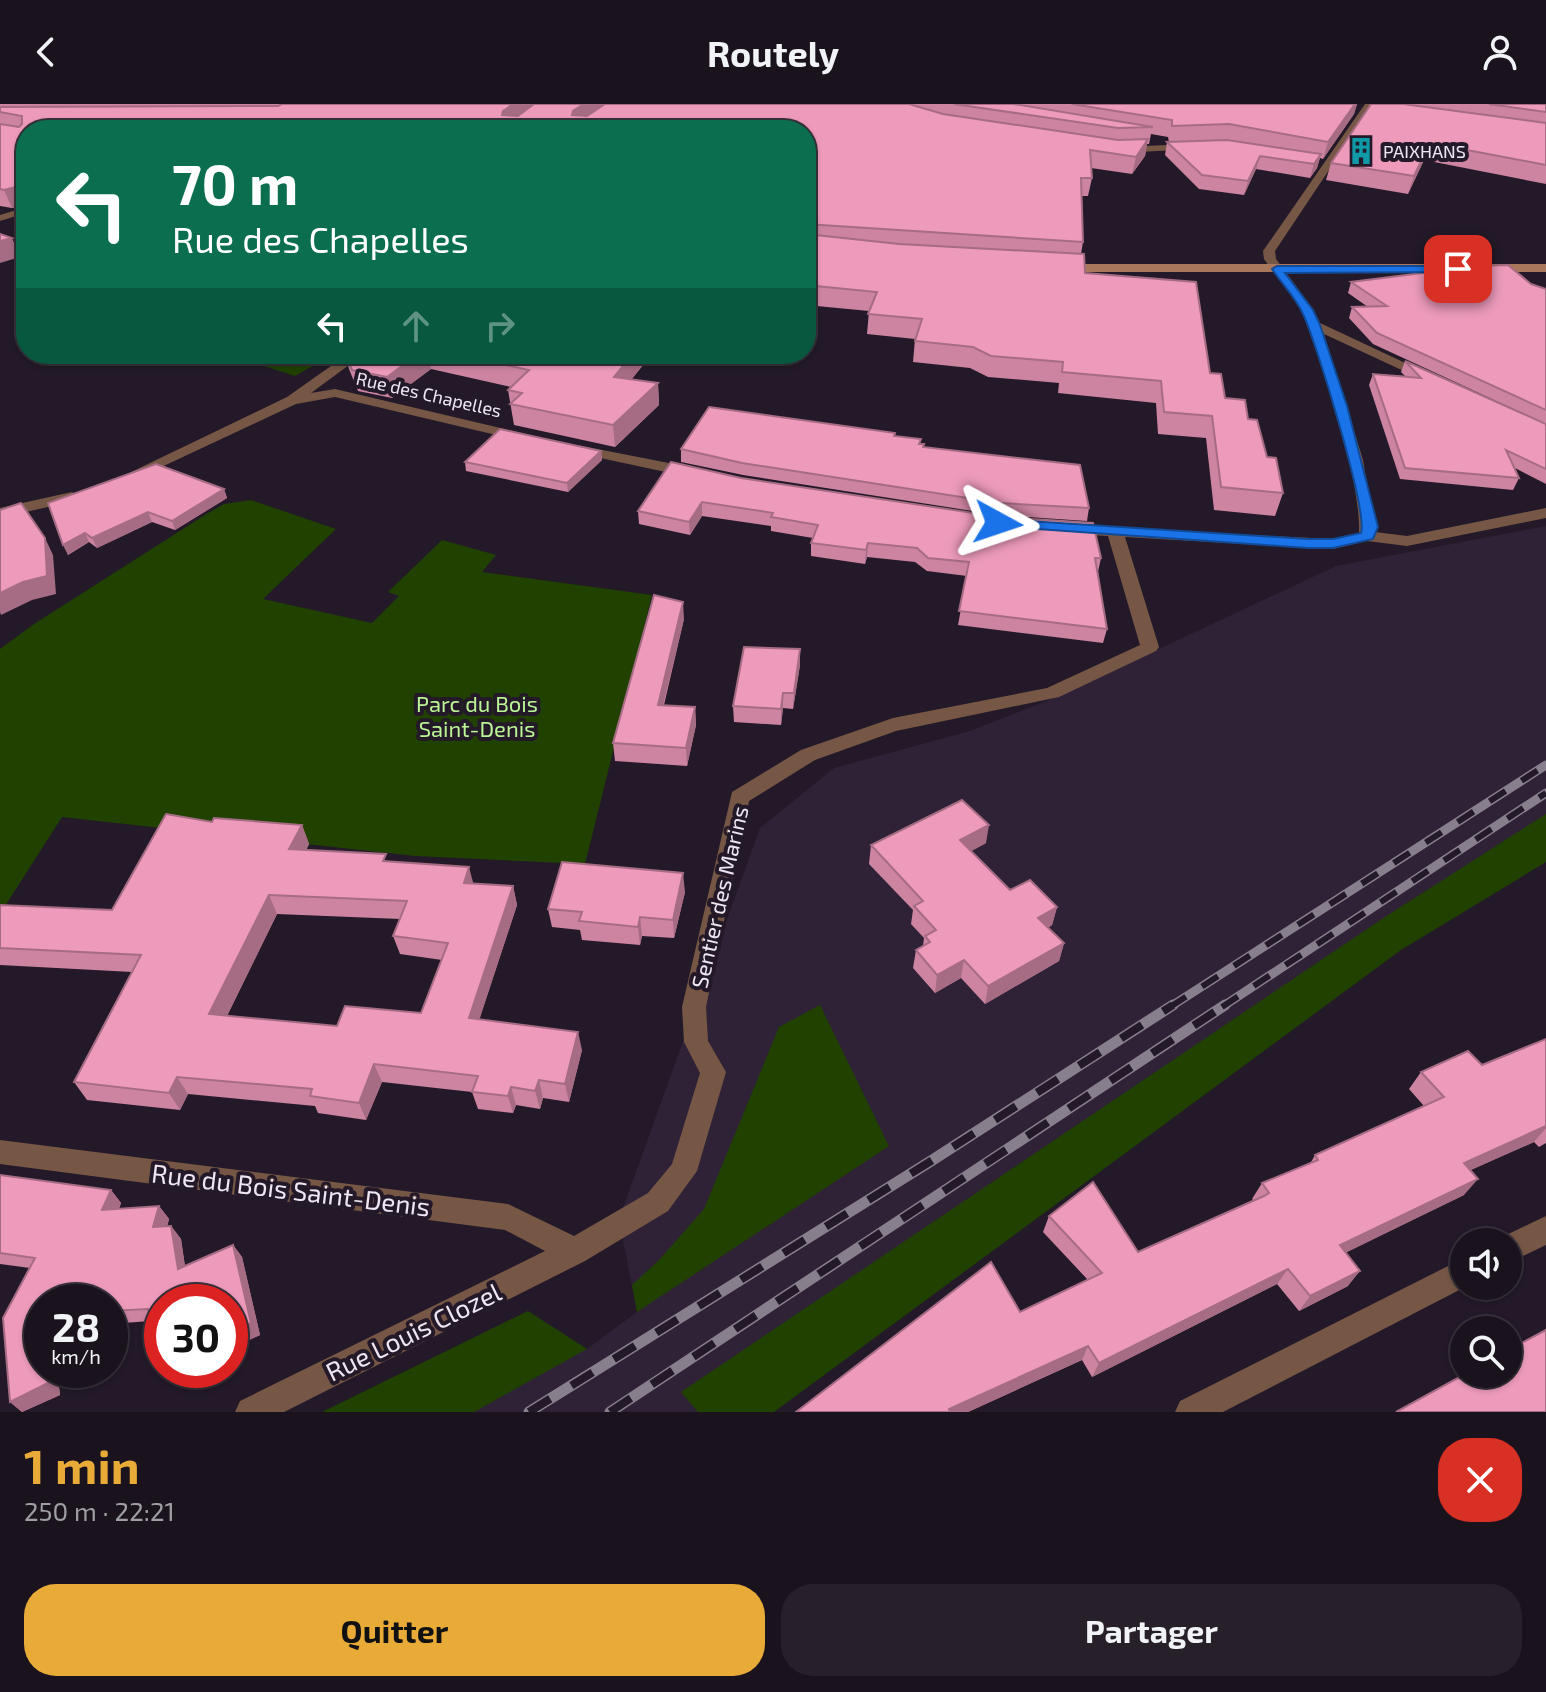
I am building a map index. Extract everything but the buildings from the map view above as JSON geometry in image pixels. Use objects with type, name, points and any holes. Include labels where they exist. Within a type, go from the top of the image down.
[{"type":"main road","points":[[1048,268],[1546,266]]},
{"type":"street","points":[[1351,108],[1371,109]]},
{"type":"street","points":[[1367,536],[1370,527],[1363,493],[1341,406],[1314,325],[1307,310],[1277,269],[1269,251],[1371,109]]},
{"type":"street","points":[[1115,151],[1206,146],[1143,137]]},
{"type":"street","points":[[1314,325],[1435,380]]},
{"type":"street","points":[[119,481],[292,400],[344,364]]},
{"type":"street","name":"Rue des Chapelles","points":[[326,377],[335,393]]},
{"type":"street","name":"Rue des Chapelles","points":[[292,400],[335,393],[714,477]]},
{"type":"street","points":[[0,513],[48,504],[91,491]]},
{"type":"street","points":[[1060,528],[1321,544],[1367,536],[1407,541],[1546,513]]},
{"type":"street","name":"Sentier des Marins","points":[[575,1251],[658,1202],[683,1171],[713,1072],[696,1042],[694,1007],[739,797],[808,755],[893,725],[1031,700],[1150,647],[1115,532]]},
{"type":"street","name":"Rue du Bois Saint-Denis","points":[[0,1152],[508,1217],[575,1251]]},
{"type":"street","points":[[1522,1242],[1546,1230]]},
{"type":"street","name":"Rue Louis Clozel","points":[[251,1412],[575,1251]]},
{"type":"street","points":[[1191,1412],[1450,1279]]},
{"type":"shaded area","points":[[1546,526],[1546,854],[1289,1024],[773,1412],[328,1412],[528,1311],[587,1349],[637,1312],[619,1219],[760,828],[834,768],[970,731],[1054,698],[1336,566]]},
{"type":"green space","points":[[258,364],[316,364],[295,376]]},
{"type":"green space","name":"Parc du Bois Saint-Denis","points":[[251,500],[336,529],[263,599],[372,623],[399,596],[388,592],[442,540],[496,555],[482,572],[652,595],[585,864],[415,856],[62,817],[0,914],[0,649],[208,513],[224,504]]},
{"type":"green space","points":[[1546,814],[1546,862],[1401,950],[774,1412],[698,1412],[681,1392],[1388,915]]},
{"type":"green space","points":[[820,1005],[889,1146],[637,1312],[632,1285],[659,1260],[704,1209],[779,1027]]},
{"type":"green space","points":[[528,1311],[587,1349],[474,1412],[322,1412]]},
{"type":"railway","points":[[1170,1007],[1546,765]]},
{"type":"railway","points":[[1222,1007],[1546,793]]},
{"type":"railway","points":[[529,1412],[931,1161],[1173,1005]]},
{"type":"railway","points":[[610,1412],[1225,1005]]},
{"type":"place","name":"PAIXHANS","points":[[1361,151]]},
{"type":"route","points":[[998,523],[1333,544],[1367,536],[1370,527],[1363,493],[1341,406],[1314,325],[1307,310],[1277,269],[1458,269]]}]
